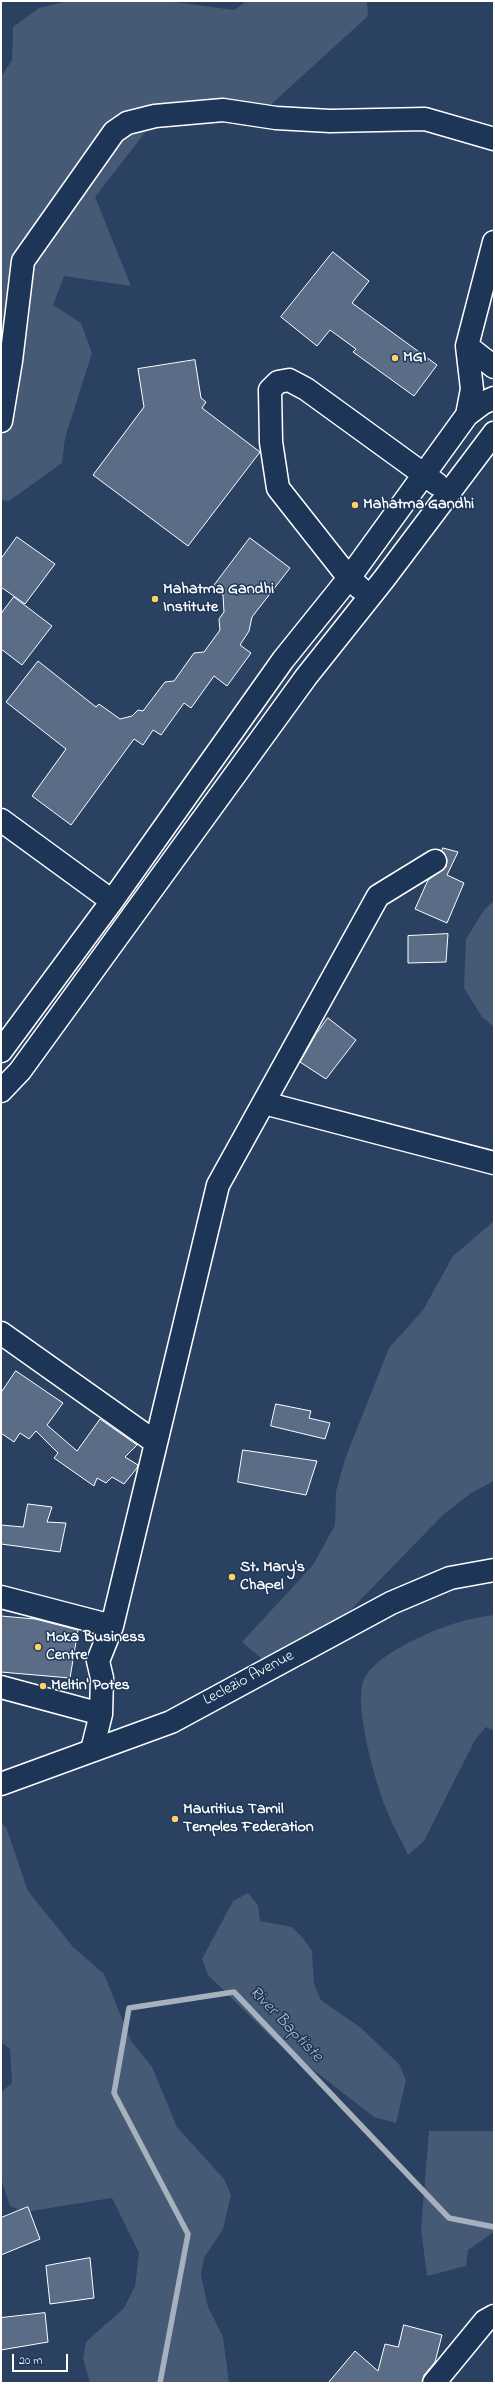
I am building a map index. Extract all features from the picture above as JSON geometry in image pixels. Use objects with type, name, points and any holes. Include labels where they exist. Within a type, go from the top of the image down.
[{"type":"street","points":[[1,421],[11,361],[23,262],[114,132],[121,126],[155,116],[223,110],[276,118],[330,121],[425,119],[494,139]]},
{"type":"street","points":[[467,416],[472,389],[467,346],[494,242]]},
{"type":"street","points":[[467,346],[494,367]]},
{"type":"street","points":[[370,596],[349,578],[278,488],[271,442],[270,390],[278,382],[289,380],[426,475],[449,494]]},
{"type":"street","points":[[1,1051],[112,901],[283,660],[349,578],[426,475],[467,416],[483,403],[494,398]]},
{"type":"street","points":[[1,1091],[20,1071],[306,677],[449,494],[494,433]]},
{"type":"street","points":[[1,820],[112,901]]},
{"type":"street","points":[[92,1750],[101,1714],[100,1670],[112,1626],[218,1185],[378,896],[435,861]]},
{"type":"street","points":[[264,1103],[494,1163]]},
{"type":"street","points":[[1,1333],[155,1442]]},
{"type":"street","name":"Leclezio Avenue","points":[[1,1784],[171,1722],[391,1602],[450,1578],[494,1570]]},
{"type":"street","points":[[1,1597],[112,1626]]},
{"type":"street","points":[[1,1687],[101,1714]]},
{"type":"street","points":[[434,2383],[485,2321],[494,2316]]},
{"type":"shaded area","points":[[68,1],[167,1],[234,10],[247,1],[367,1],[368,16],[266,109],[161,112],[95,197],[131,286],[64,276],[53,305],[81,323],[92,353],[65,438],[62,463],[9,501],[1,500],[1,77],[12,60],[13,27],[39,8]]},
{"type":"shaded area","points":[[494,900],[494,1027],[482,1017],[464,988],[466,939],[484,910]]},
{"type":"shaded area","points":[[494,1221],[494,1481],[471,1493],[443,1515],[298,1664],[267,1663],[242,1642],[313,1565],[335,1525],[336,1491],[345,1459],[389,1348],[423,1310],[453,1256]]},
{"type":"shaded area","points":[[494,1615],[494,1731],[486,1727],[475,1740],[424,1841],[408,1855],[387,1812],[371,1761],[361,1706],[361,1691],[364,1679],[370,1670],[392,1652],[419,1638],[461,1622]]},
{"type":"shaded area","points":[[1,1823],[6,1827],[28,1891],[73,1947],[104,1974],[131,2041],[152,2067],[177,2127],[224,2179],[231,2195],[223,2229],[204,2258],[201,2275],[208,2307],[223,2337],[229,2383],[90,2383],[83,2358],[86,2342],[124,2308],[135,2286],[139,2253],[112,2198],[25,2212],[10,2206],[1,2179],[1,2092],[12,2083],[10,2049],[1,2042]]},
{"type":"shaded area","points":[[248,1893],[258,1905],[260,1921],[292,1927],[303,1938],[312,1951],[314,1984],[321,2000],[361,2028],[399,2064],[406,2080],[396,2123],[374,2117],[271,2037],[208,1975],[202,1959],[233,1901]]},
{"type":"shaded area","points":[[429,2131],[494,2131],[494,2232],[468,2250],[466,2266],[427,2276],[421,2229]]},
{"type":"building","points":[[333,252],[369,281],[352,303],[437,365],[414,396],[353,352],[356,349],[330,330],[317,346],[281,317]]},
{"type":"building","points":[[195,360],[201,398],[206,402],[202,408],[260,452],[188,546],[93,475],[144,407],[138,369]]},
{"type":"building","points":[[17,537],[55,564],[25,604],[1,587],[1,559]]},
{"type":"building","points":[[250,538],[290,568],[252,617],[249,631],[240,645],[251,653],[227,686],[214,676],[191,708],[184,703],[161,735],[153,730],[143,745],[134,739],[71,825],[32,796],[66,749],[6,702],[38,661],[96,707],[99,704],[120,719],[132,716],[138,710],[143,711],[165,682],[174,681],[194,653],[204,652],[220,630],[219,619],[224,612],[223,595],[213,587]]},
{"type":"building","points":[[14,597],[52,626],[22,665],[1,649],[1,614]]},
{"type":"building","points":[[443,848],[458,852],[447,875],[464,883],[447,923],[415,909],[428,880],[446,867],[447,860],[442,851]]},
{"type":"building","points":[[448,934],[446,962],[408,963],[408,936]]},
{"type":"building","points":[[328,1018],[356,1040],[326,1079],[300,1062],[316,1034]]},
{"type":"building","points":[[16,1371],[63,1403],[47,1425],[77,1451],[100,1419],[137,1445],[125,1457],[138,1465],[124,1484],[112,1477],[106,1483],[97,1478],[94,1486],[54,1458],[58,1453],[36,1431],[29,1439],[20,1433],[14,1442],[1,1433],[1,1393]]},
{"type":"building","points":[[276,1404],[311,1411],[309,1418],[330,1423],[325,1439],[271,1426]]},
{"type":"building","points":[[243,1450],[317,1461],[306,1495],[238,1482]]},
{"type":"building","points":[[28,1504],[52,1507],[47,1522],[66,1523],[60,1552],[1,1544],[1,1525],[23,1527]]},
{"type":"building","name":"Moka Business Centre","points":[[1,1616],[35,1619],[78,1630],[70,1678],[1,1672]]},
{"type":"building","points":[[28,2207],[40,2239],[1,2255],[1,2218]]},
{"type":"building","points":[[90,2258],[94,2298],[50,2304],[46,2266]]},
{"type":"building","points":[[45,2313],[48,2342],[1,2350],[1,2318]]},
{"type":"building","points":[[404,2325],[442,2335],[435,2362],[424,2375],[422,2383],[328,2383],[355,2351],[378,2371],[385,2344],[398,2347]]},
{"type":"waterway","name":"River Baptiste","points":[[160,2383],[188,2234],[114,2093],[129,2008],[234,1992],[449,2218],[494,2227]]},
{"type":"place","name":"MGI","points":[[395,358]]},
{"type":"place","name":"Mahatma Gandhi","points":[[355,505]]},
{"type":"place","name":"Mahatma Gandhi Institute","points":[[155,599]]},
{"type":"place","name":"St. Mary's Chapel","points":[[232,1577]]},
{"type":"place","name":"Moka Business Centre","points":[[38,1647]]},
{"type":"place","name":"Meltin' Potes","points":[[43,1686]]},
{"type":"place","name":"Mauritius Tamil Temples Federation","points":[[175,1819]]}]
